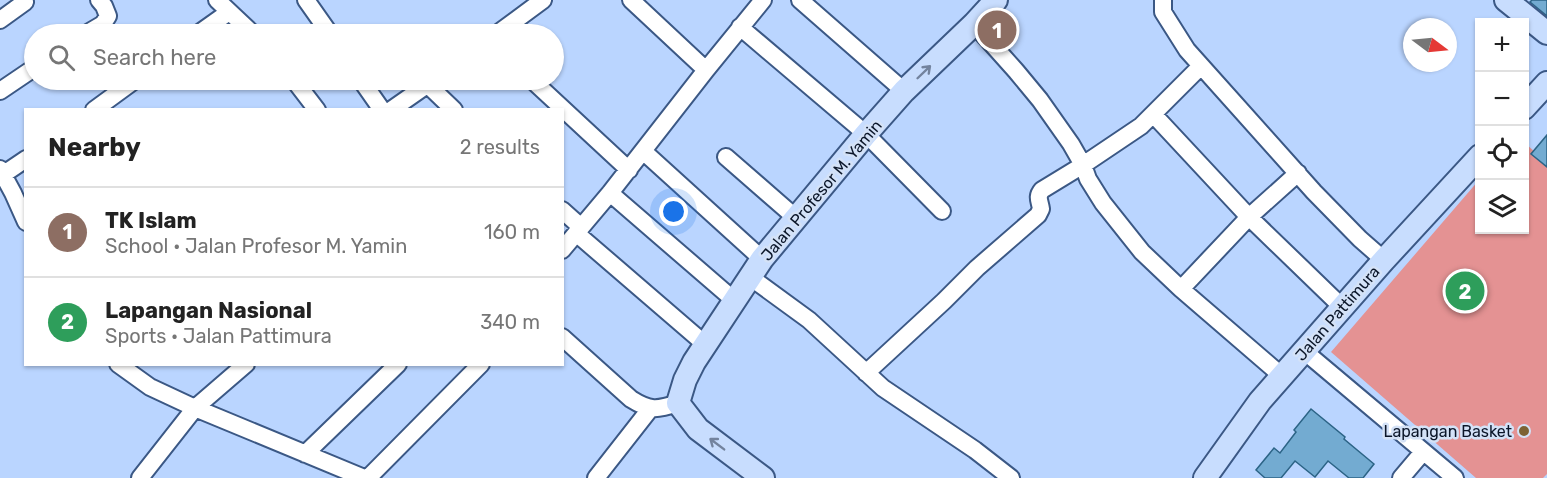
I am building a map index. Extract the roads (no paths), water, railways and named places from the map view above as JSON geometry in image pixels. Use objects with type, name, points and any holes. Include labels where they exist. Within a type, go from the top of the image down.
[{"type":"main road","name":"Jalan Profesor M. Yamin","points":[[678,403],[685,380],[756,268],[904,91],[996,0]]},
{"type":"main road","points":[[1506,0],[1547,33]]},
{"type":"main road","points":[[1529,103],[1547,83]]},
{"type":"main road","name":"Jalan Pattimura","points":[[1205,478],[1260,401],[1475,160]]},
{"type":"main road","points":[[678,403],[698,429],[763,478]]},
{"type":"street","points":[[99,0],[108,16],[103,24]]},
{"type":"street","points":[[216,0],[244,24]]},
{"type":"street","points":[[307,0],[323,24]]},
{"type":"street","points":[[510,24],[542,0]]},
{"type":"street","points":[[631,0],[706,70]]},
{"type":"street","points":[[564,248],[629,170],[763,0]]},
{"type":"street","points":[[800,0],[904,91]]},
{"type":"street","points":[[1163,0],[1163,12],[1187,50],[1314,192],[1384,260]]},
{"type":"street","points":[[0,20],[26,2]]},
{"type":"street","points":[[212,24],[229,12]]},
{"type":"street","points":[[974,24],[1040,100],[1071,144],[1103,203],[1142,252],[1181,289],[1282,376]]},
{"type":"street","points":[[740,27],[866,134],[942,211]]},
{"type":"street","points":[[866,373],[976,268],[1038,215],[1041,209],[1038,200],[1042,190],[1132,132],[1201,66]]},
{"type":"street","points":[[0,91],[24,75]]},
{"type":"street","points":[[97,108],[121,90]]},
{"type":"street","points":[[302,90],[315,108]]},
{"type":"street","points":[[369,90],[381,108]]},
{"type":"street","points":[[394,108],[419,90]]},
{"type":"street","points":[[437,90],[452,108]]},
{"type":"street","points":[[543,90],[562,108]]},
{"type":"street","points":[[564,110],[629,170]]},
{"type":"street","points":[[1153,114],[1249,217],[1342,307]]},
{"type":"street","points":[[643,151],[808,320],[866,373],[883,388],[975,450],[1011,478]]},
{"type":"street","points":[[726,157],[796,218]]},
{"type":"street","points":[[24,160],[2,172],[24,218]]},
{"type":"street","points":[[1181,289],[1249,217],[1298,173]]},
{"type":"street","points":[[610,193],[735,301]]},
{"type":"street","points":[[564,212],[579,230],[706,345]]},
{"type":"street","points":[[564,339],[631,399],[650,409],[678,403]]},
{"type":"street","points":[[1304,351],[1455,478]]},
{"type":"street","points":[[121,366],[150,387],[195,408],[366,478],[479,366]]},
{"type":"street","points":[[140,478],[195,408],[244,366]]},
{"type":"street","points":[[305,454],[396,366]]},
{"type":"street","points":[[596,478],[650,409]]},
{"type":"street","points":[[1401,478],[1423,452]]},
{"type":"place","name":"TK Islam","points":[[997,30]]},
{"type":"place","name":"Lapangan Nasional","points":[[1465,291]]},
{"type":"place","name":"Lapangan Basket","points":[[1524,431]]}]
